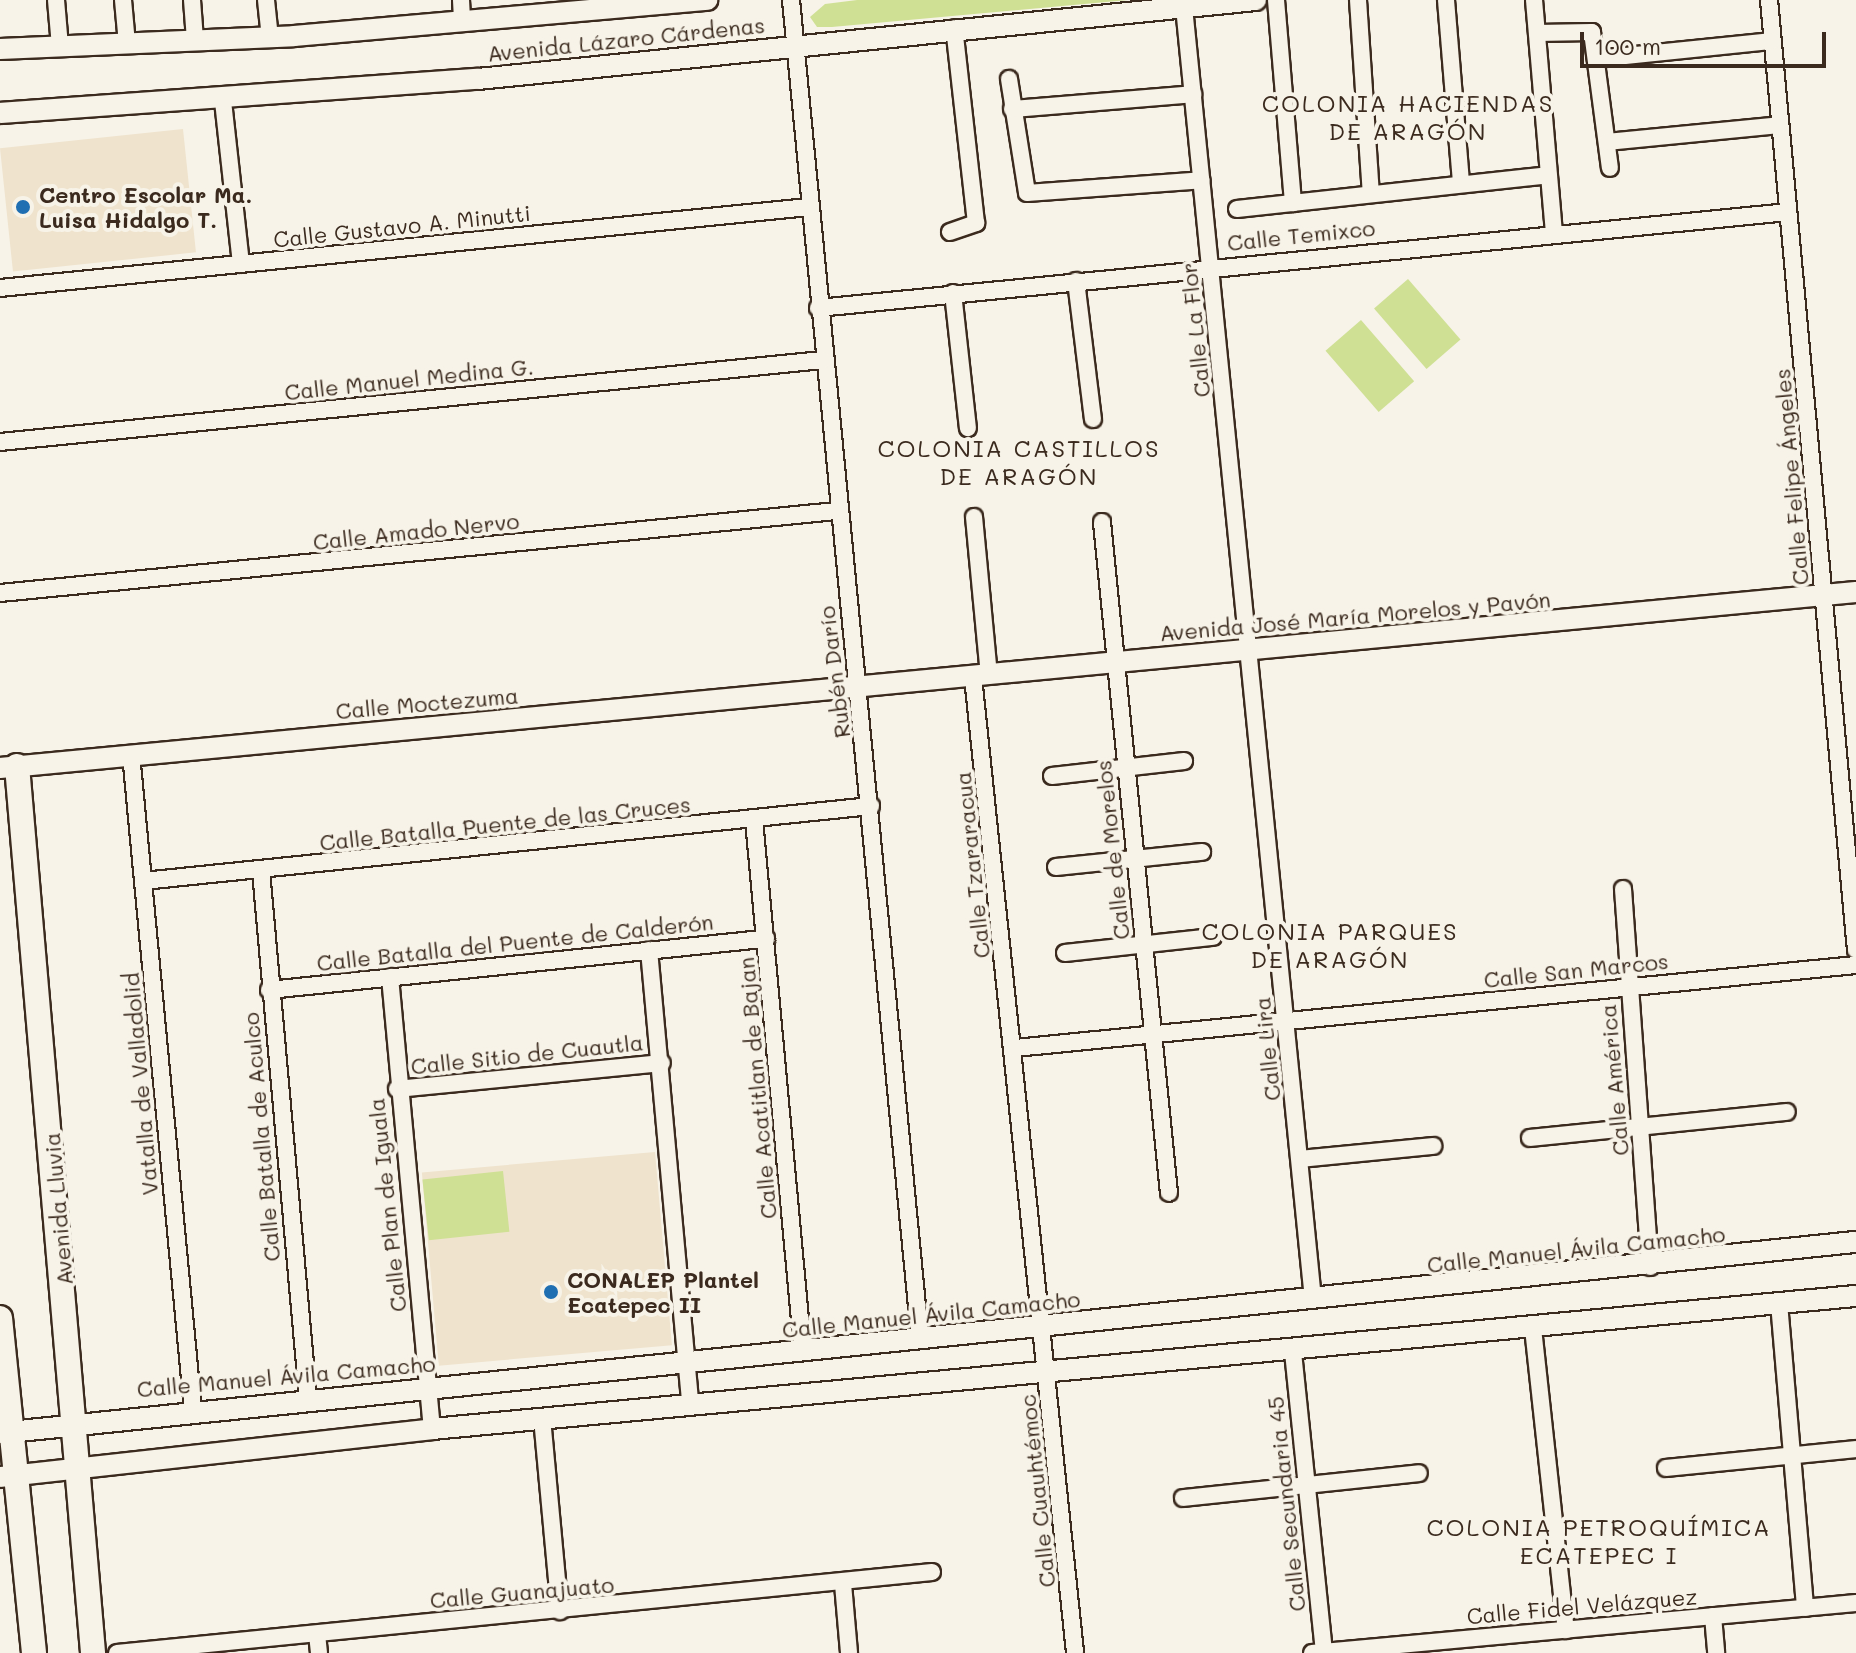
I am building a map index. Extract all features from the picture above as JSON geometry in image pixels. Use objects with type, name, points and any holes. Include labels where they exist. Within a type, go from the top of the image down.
[{"type":"main road","name":"Avenida Lluvia","points":[[8,767],[77,1419],[93,1653]]},
{"type":"main road","points":[[0,1318],[9,1476],[34,1653]]},
{"type":"street","points":[[56,0],[60,47]]},
{"type":"street","points":[[123,0],[127,44]]},
{"type":"street","points":[[192,0],[195,40]]},
{"type":"street","points":[[266,0],[270,37]]},
{"type":"street","points":[[461,0],[462,22]]},
{"type":"street","name":"Avenida Lázaro Cárdenas","points":[[0,49],[270,37],[462,22],[532,9],[707,0]]},
{"type":"street","name":"Rubén Darío","points":[[791,0],[836,511],[859,687],[920,1338]]},
{"type":"street","name":"Avenida Lázaro Cárdenas","points":[[0,113],[223,101],[1256,0]]},
{"type":"street","points":[[1276,0],[1293,203]]},
{"type":"street","points":[[1358,0],[1371,194]]},
{"type":"street","points":[[1446,0],[1461,183]]},
{"type":"street","points":[[1534,0],[1554,232]]},
{"type":"street","name":"Calle Felipe Ángeles","points":[[1769,0],[1856,950]]},
{"type":"street","name":"Calle La Flor","points":[[1184,7],[1249,650]]},
{"type":"street","points":[[1537,33],[1587,27],[1597,59],[1610,168]]},
{"type":"street","points":[[950,232],[976,223],[954,28]]},
{"type":"street","points":[[1597,59],[1772,41]]},
{"type":"street","points":[[1009,79],[1027,193],[1202,180]]},
{"type":"street","points":[[1012,109],[1193,94]]},
{"type":"street","points":[[223,101],[241,264]]},
{"type":"street","points":[[1607,142],[1779,125]]},
{"type":"street","points":[[1237,209],[1548,175]]},
{"type":"street","name":"Calle Gustavo A. Minutti","points":[[0,288],[808,207]]},
{"type":"street","name":"Calle Temixco","points":[[818,308],[1554,232],[1788,212]]},
{"type":"street","points":[[1076,281],[1093,419]]},
{"type":"street","points":[[953,293],[968,428]]},
{"type":"street","name":"Calle Manuel Medina G.","points":[[0,442],[823,360]]},
{"type":"street","name":"Calle Amado Nervo","points":[[0,593],[836,511]]},
{"type":"street","name":"Calle Tzararacua","points":[[974,517],[981,676],[1042,1325]]},
{"type":"street","name":"Calle de Morelos","points":[[1102,522],[1113,663],[1169,1193]]},
{"type":"street","name":"Avenida José María Morelos y Pavón","points":[[859,687],[1856,592]]},
{"type":"street","name":"Calle Lira","points":[[1249,650],[1313,1300]]},
{"type":"street","name":"Calle Moctezuma","points":[[8,767],[859,687]]},
{"type":"street","name":"Vatalla de Valladolid","points":[[131,754],[193,1410]]},
{"type":"street","points":[[1052,776],[1184,761]]},
{"type":"street","name":"Calle Batalla Puente de las Cruces","points":[[143,881],[871,806]]},
{"type":"street","name":"Calle Acatitlan de Bajan","points":[[754,820],[803,1352]]},
{"type":"street","points":[[1056,867],[1202,852]]},
{"type":"street","name":"Calle Batalla de Aculco","points":[[261,871],[269,990],[308,1398]]},
{"type":"street","name":"Calle América","points":[[1623,889],[1627,987],[1641,1125],[1650,1267]]},
{"type":"street","points":[[1065,953],[1213,937]]},
{"type":"street","name":"Calle Batalla del Puente de Calderón","points":[[269,990],[766,939]]},
{"type":"street","points":[[649,950],[691,1362],[690,1404]]},
{"type":"street","name":"Calle San Marcos","points":[[1015,1048],[1856,965]]},
{"type":"street","name":"Calle Plan de Iguala","points":[[390,977],[397,1089],[432,1429]]},
{"type":"street","name":"Calle Sitio de Cuautla","points":[[397,1089],[662,1063]]},
{"type":"street","points":[[1530,1138],[1787,1112]]},
{"type":"street","points":[[1300,1159],[1433,1146]]},
{"type":"street","name":"Calle Manuel Ávila Camacho","points":[[6,1432],[77,1419],[803,1352],[1042,1325],[1650,1267],[1856,1242]]},
{"type":"street","points":[[9,1476],[542,1418],[1047,1375],[1856,1296]]},
{"type":"street","points":[[1779,1303],[1805,1608]]},
{"type":"street","name":"Calle Cuauhtémoc","points":[[1042,1325],[1075,1653]]},
{"type":"street","points":[[1533,1328],[1566,1630]]},
{"type":"street","name":"Calle Secundaria 45","points":[[1293,1352],[1304,1487],[1324,1652]]},
{"type":"street","points":[[542,1418],[560,1611]]},
{"type":"street","points":[[1666,1468],[1856,1449]]},
{"type":"street","points":[[1183,1498],[1419,1473]]},
{"type":"street","name":"Calle Guanajuato","points":[[117,1653],[843,1584],[932,1572]]},
{"type":"street","points":[[843,1584],[849,1653]]},
{"type":"street","name":"Calle Fidel Velázquez","points":[[1312,1653],[1411,1648],[1856,1603]]},
{"type":"street","points":[[1713,1616],[1716,1653]]},
{"type":"street","points":[[317,1634],[319,1653]]},
{"type":"shaded area","points":[[183,129],[196,252],[13,272],[0,148]]},
{"type":"shaded area","name":"CONALEP Plantel Ecatepec II","points":[[655,1152],[672,1345],[439,1366],[422,1172]]},
{"type":"green space","points":[[857,0],[1128,0],[832,27],[817,27],[810,17],[825,4]]},
{"type":"green space","points":[[1408,279],[1460,339],[1427,369],[1374,309]]},
{"type":"green space","points":[[1361,320],[1414,381],[1379,412],[1326,351]]},
{"type":"green space","points":[[503,1171],[509,1232],[429,1240],[422,1179]]},
{"type":"place","name":"Centro Escolar Ma. Luisa Hidalgo T.","points":[[23,207]]},
{"type":"place","name":"CONALEP Plantel Ecatepec II","points":[[551,1292]]},
{"type":"district","name":"COLONIA HACIENDAS DE ARAGÓN","points":[[1408,117]]},
{"type":"district","name":"COLONIA CASTILLOS DE ARAGÓN","points":[[1019,462]]},
{"type":"district","name":"COLONIA PARQUES DE ARAGÓN","points":[[1330,945]]},
{"type":"district","name":"COLONIA PETROQUÍMICA ECATEPEC I","points":[[1599,1541]]}]
